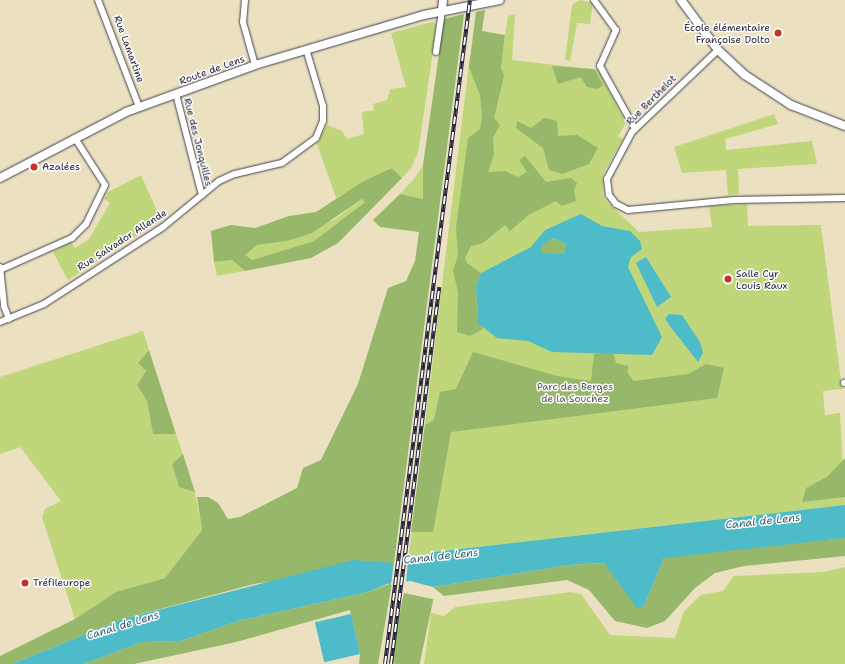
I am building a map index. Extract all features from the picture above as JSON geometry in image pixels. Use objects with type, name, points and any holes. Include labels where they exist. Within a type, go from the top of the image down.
[{"type":"street","name":"Rue Lamartine","points":[[98,0],[104,11],[139,107]]},
{"type":"street","points":[[245,0],[243,22],[255,65]]},
{"type":"street","points":[[436,52],[443,0]]},
{"type":"street","name":"Route de Lens","points":[[0,178],[75,138],[139,107],[255,65],[306,49],[442,11],[500,0]]},
{"type":"street","points":[[594,0],[616,30],[600,66],[635,129]]},
{"type":"street","points":[[681,0],[718,50],[772,95],[806,113],[845,126]]},
{"type":"street","name":"Rue Salvador Allende","points":[[0,322],[44,304],[163,226],[228,176],[282,163],[316,138],[323,121],[323,106],[306,49]]},
{"type":"street","name":"Rue Berthelot","points":[[718,50],[635,129],[607,179],[609,195],[628,210],[734,200],[845,198]]},
{"type":"street","name":"Rue des Jonquilles","points":[[176,94],[202,195]]},
{"type":"street","points":[[9,319],[4,306],[1,268],[72,238],[86,224],[105,186],[75,138]]},
{"type":"green space","points":[[580,0],[593,3],[590,24],[577,23],[570,61],[565,60],[572,5]]},
{"type":"green space","points":[[485,10],[482,31],[505,35],[501,68],[504,76],[494,118],[500,125],[493,138],[494,155],[488,172],[505,171],[518,177],[527,172],[519,160],[525,156],[546,182],[571,178],[577,183],[574,190],[576,201],[562,206],[556,201],[530,214],[510,231],[505,225],[483,243],[471,246],[465,258],[467,263],[481,273],[476,286],[477,313],[483,329],[470,336],[457,332],[458,292],[453,270],[458,256],[456,228],[468,138],[480,129],[482,116],[480,95],[469,67],[476,12]]},
{"type":"green space","points":[[464,14],[394,563],[254,584],[123,619],[12,664],[0,664],[0,656],[75,619],[116,592],[165,578],[202,530],[197,497],[208,497],[218,503],[228,519],[240,517],[297,488],[303,468],[321,460],[358,384],[388,288],[406,281],[415,261],[419,232],[380,227],[373,220],[400,194],[423,199],[423,165],[444,19]]},
{"type":"green space","name":"Parc des Berges de la Souchez","points":[[515,14],[512,60],[598,70],[626,123],[618,136],[623,139],[603,174],[603,193],[606,201],[639,232],[712,227],[709,206],[747,204],[748,226],[821,225],[842,389],[823,391],[825,415],[840,413],[845,505],[434,552],[408,562],[470,56],[502,59],[508,16]]},
{"type":"green space","points":[[432,22],[436,24],[433,51],[418,153],[411,168],[402,178],[392,168],[336,198],[317,144],[327,125],[342,131],[347,139],[364,134],[362,112],[374,110],[373,104],[387,100],[390,89],[406,87],[391,33]]},
{"type":"green space","points":[[552,66],[594,69],[603,85],[598,89],[587,87],[581,77],[558,84]]},
{"type":"green space","points":[[774,114],[778,124],[725,139],[726,150],[812,141],[817,164],[738,169],[739,194],[728,195],[726,170],[682,173],[674,147]]},
{"type":"green space","points":[[544,118],[557,121],[558,136],[577,135],[598,148],[589,164],[562,174],[549,170],[543,148],[516,128],[517,121],[531,128]]},
{"type":"green space","points":[[423,165],[423,199],[400,194],[414,179]]},
{"type":"green space","points":[[392,168],[402,178],[338,243],[311,258],[245,271],[232,260],[214,262],[211,231],[231,225],[255,228],[289,216],[316,212],[362,182]],"holes":[[[362,199],[365,202],[314,241],[252,260],[245,255],[257,245],[287,241],[312,233]]]},
{"type":"green space","points":[[141,175],[161,220],[68,280],[53,252],[71,242],[75,248],[89,239],[110,203],[104,199],[108,192]]},
{"type":"green space","points":[[362,199],[365,202],[314,241],[252,260],[244,255],[257,245],[287,241],[335,219]]},
{"type":"green space","points":[[550,238],[566,244],[564,254],[542,253],[542,246]]},
{"type":"green space","points":[[232,260],[245,271],[217,276],[214,262]]},
{"type":"green space","points":[[143,331],[149,350],[138,363],[146,371],[137,385],[147,401],[153,433],[176,434],[183,454],[172,464],[179,487],[195,492],[202,530],[165,578],[116,592],[75,619],[42,517],[45,509],[61,501],[20,447],[0,454],[0,377]]},
{"type":"green space","points":[[149,350],[176,434],[153,434],[147,401],[137,385],[146,371],[138,363]]},
{"type":"green space","points":[[473,352],[557,376],[591,381],[594,354],[613,352],[616,363],[628,366],[628,374],[634,381],[688,374],[706,364],[724,368],[717,398],[451,432],[433,532],[411,532],[425,425],[434,420],[440,392],[456,389]]},
{"type":"green space","points":[[183,454],[195,492],[179,487],[172,464]]},
{"type":"green space","points":[[845,458],[845,497],[802,502],[806,488],[827,477]]},
{"type":"green space","points":[[845,538],[845,556],[744,566],[715,573],[695,588],[665,621],[647,628],[615,621],[589,590],[567,580],[444,596],[433,587],[568,565],[604,563],[644,606],[664,558],[672,555]]},
{"type":"green space","points":[[845,567],[845,664],[424,664],[431,613],[444,616],[455,607],[571,592],[581,594],[610,635],[675,638],[684,611],[701,595],[723,591],[734,576],[824,572]]},
{"type":"green space","points":[[392,583],[378,664],[359,664],[360,654],[350,610],[236,642],[134,664],[84,664],[142,642],[181,641],[238,621],[368,592]]},
{"type":"green space","points":[[404,593],[433,599],[420,664],[389,662]]},
{"type":"water","points":[[581,214],[602,226],[630,231],[640,241],[642,249],[631,257],[628,267],[662,337],[652,355],[552,352],[528,341],[497,338],[478,323],[476,286],[481,273],[531,247],[545,230]],"holes":[[[552,238],[566,244],[564,254],[542,253],[542,246]]]},
{"type":"water","points":[[646,257],[671,297],[657,307],[636,263]]},
{"type":"water","points":[[669,314],[682,315],[700,342],[703,353],[698,362],[669,325],[665,318]]},
{"type":"water","name":"Canal de Lens","points":[[845,505],[845,538],[664,558],[644,606],[637,608],[604,563],[568,565],[433,587],[410,581],[387,584],[368,592],[238,621],[181,641],[142,642],[84,664],[12,664],[123,619],[353,560],[394,563],[416,561],[434,552]]},
{"type":"water","points":[[351,614],[360,654],[324,662],[315,622]]},
{"type":"pier","points":[[408,560],[406,583],[391,585],[394,561]]},
{"type":"railway","points":[[385,664],[470,0]]},
{"type":"railway","points":[[391,664],[439,287]]},
{"type":"place","name":"École élémentaire Françoise Dolto","points":[[778,33]]},
{"type":"place","name":"Azalées","points":[[34,167]]},
{"type":"place","name":"Salle Cyr Louis Raux","points":[[728,279]]},
{"type":"place","name":"Tréfileurope","points":[[25,583]]}]
